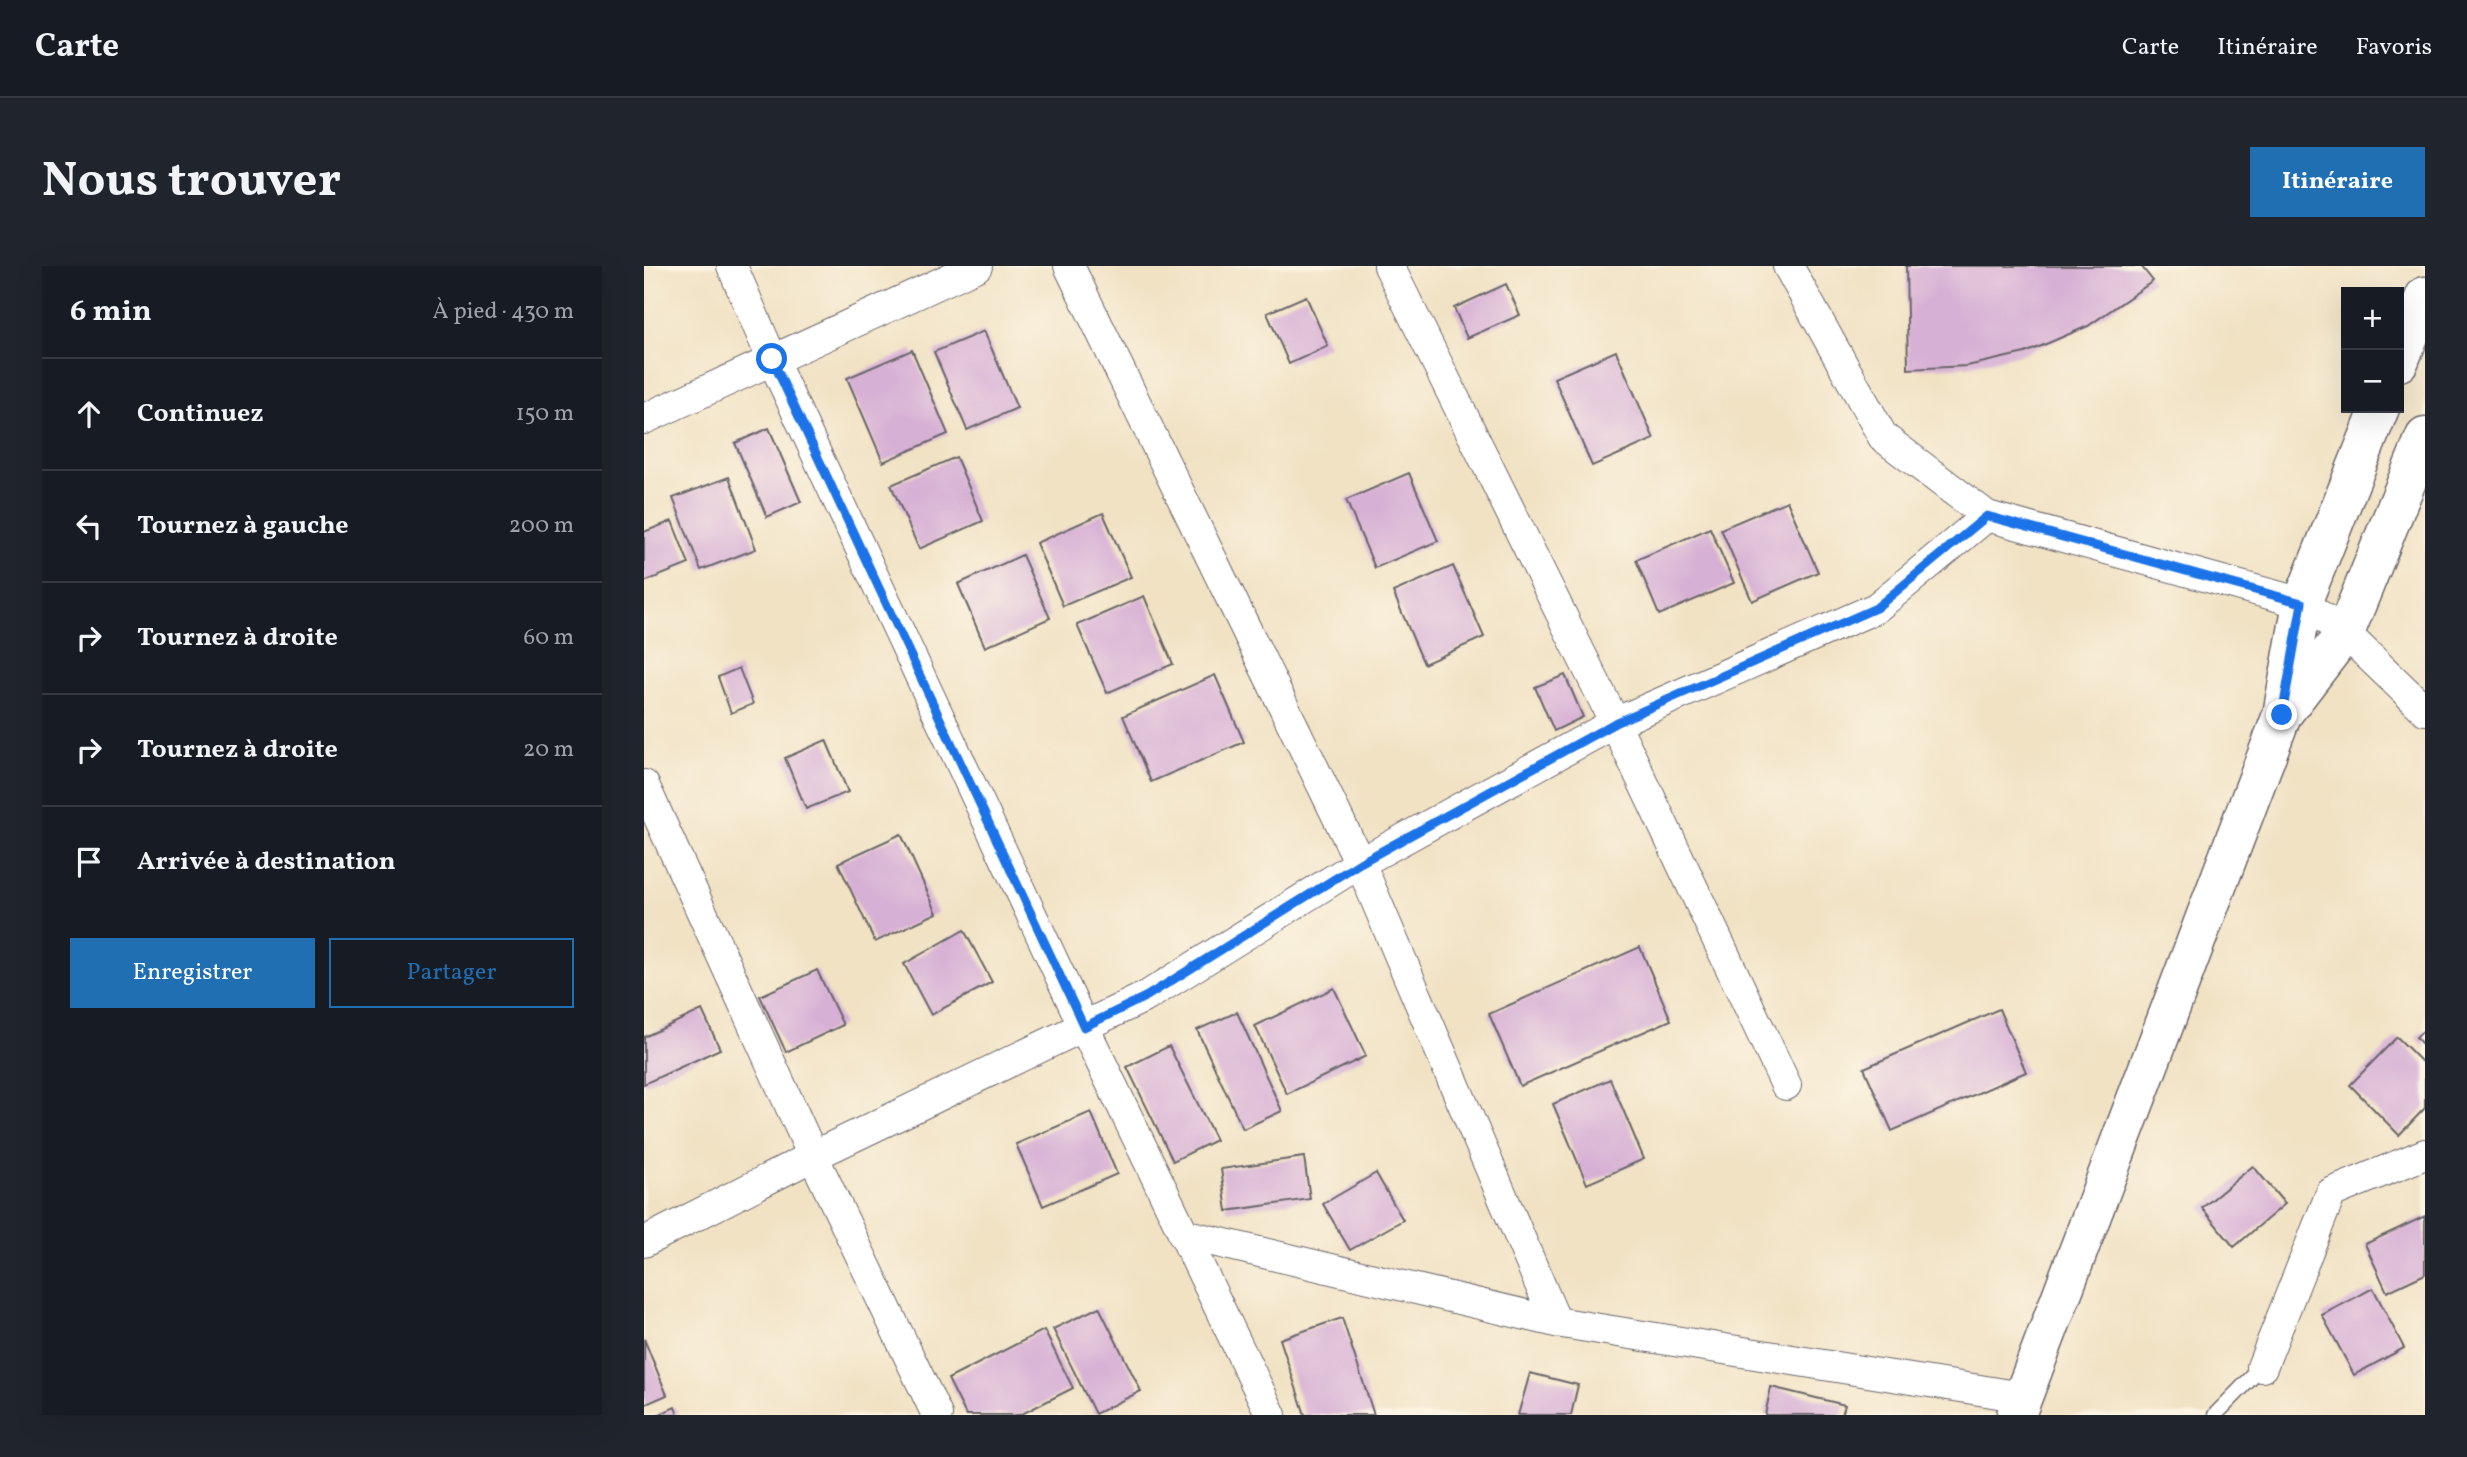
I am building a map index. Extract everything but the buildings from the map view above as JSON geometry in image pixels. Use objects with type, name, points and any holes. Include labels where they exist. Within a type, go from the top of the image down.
[{"type":"main road","points":[[2404,350],[2425,296]]},
{"type":"main road","points":[[2020,1406],[2282,715],[2302,603],[2379,413]]},
{"type":"main road","points":[[2282,715],[2345,633],[2425,437]]},
{"type":"street","points":[[732,266],[772,359],[1084,1027],[1271,1415]]},
{"type":"street","points":[[644,419],[977,266]]},
{"type":"street","points":[[1069,266],[1360,863],[1556,1322]]},
{"type":"street","points":[[1389,266],[1615,723],[1786,1085]]},
{"type":"street","points":[[1788,266],[1883,437],[1987,516],[2302,603],[2345,633],[2425,710]]},
{"type":"street","points":[[644,1242],[813,1156],[1147,996],[1360,863],[1615,723],[1876,608],[1987,516]]},
{"type":"street","points":[[644,785],[813,1156],[937,1415]]},
{"type":"street","points":[[2262,1367],[2331,1194],[2425,1154]]},
{"type":"street","points":[[1183,1234],[1556,1322],[2020,1406]]},
{"type":"lane","points":[[2215,1415],[2262,1367]]},
{"type":"route","points":[[772,359],[1084,1027],[1147,996],[1360,863],[1615,723],[1876,608],[1987,516],[2302,603],[2282,715]]}]
